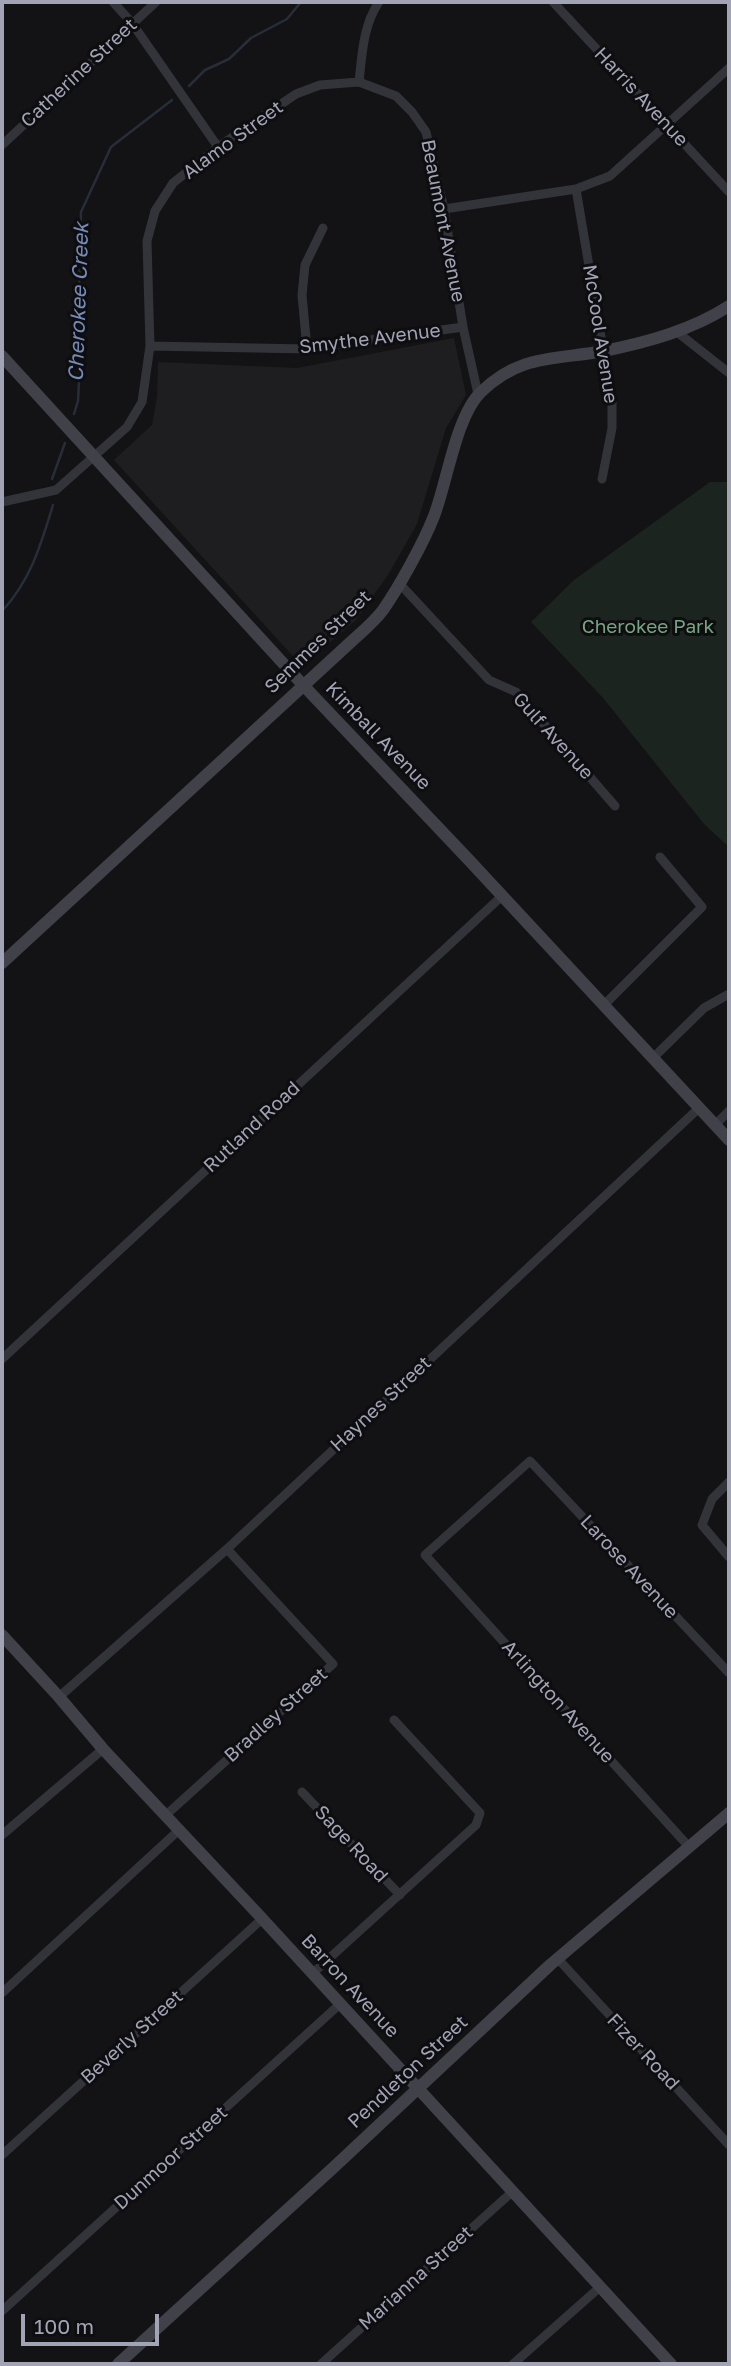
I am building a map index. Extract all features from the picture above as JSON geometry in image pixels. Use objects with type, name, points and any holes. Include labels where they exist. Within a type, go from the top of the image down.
[{"type":"main road","name":"Semmes Street","points":[[2,963],[383,611],[434,518],[461,426],[478,394],[502,374],[527,361],[604,351],[677,332],[729,306]]},
{"type":"main road","name":"Kimball Avenue","points":[[2,356],[303,685],[729,1140]]},
{"type":"main road","name":"Barron Avenue","points":[[2,1635],[103,1749],[671,2364]]},
{"type":"main road","name":"Pendleton Street","points":[[118,2364],[558,1959],[729,1813]]},
{"type":"street","points":[[113,2],[132,23],[218,148]]},
{"type":"street","name":"Catherine Street","points":[[2,145],[156,2]]},
{"type":"street","points":[[359,82],[364,40],[373,10],[379,2]]},
{"type":"street","name":"Harris Avenue","points":[[553,2],[729,192]]},
{"type":"street","points":[[444,209],[576,188],[610,176],[729,68]]},
{"type":"street","name":"Alamo Street","points":[[2,502],[56,490],[127,427],[142,402],[150,346],[147,242],[155,211],[173,183],[296,94],[320,85],[359,82]]},
{"type":"street","name":"Beaumont Avenue","points":[[359,82],[396,96],[426,132],[444,209],[463,327],[478,394]]},
{"type":"street","name":"McCool Avenue","points":[[576,188],[612,402],[612,428],[602,479]]},
{"type":"street","points":[[307,349],[303,295],[305,265],[323,228]]},
{"type":"street","name":"Smythe Avenue","points":[[150,346],[307,349],[463,327]]},
{"type":"street","points":[[677,332],[729,373]]},
{"type":"street","name":"Gulf Avenue","points":[[399,583],[489,680],[516,691],[615,806]]},
{"type":"street","points":[[604,1005],[702,907],[660,857]]},
{"type":"street","name":"Rutland Road","points":[[2,1359],[502,896]]},
{"type":"street","points":[[653,1058],[704,1008],[729,994]]},
{"type":"street","name":"Haynes Street","points":[[59,1697],[227,1549],[699,1108]]},
{"type":"street","points":[[715,1125],[729,1111]]},
{"type":"street","name":"Arlington Avenue","points":[[530,1461],[425,1555],[690,1848]]},
{"type":"street","name":"Larose Avenue","points":[[530,1461],[729,1673]]},
{"type":"street","points":[[729,1482],[712,1499],[702,1525],[729,1557]]},
{"type":"street","name":"Bradley Street","points":[[166,1815],[333,1664],[227,1549]]},
{"type":"street","points":[[312,1974],[476,1825],[481,1813],[394,1720]]},
{"type":"street","points":[[2,1835],[103,1749]]},
{"type":"street","name":"Sage Road","points":[[302,1792],[400,1895]]},
{"type":"street","points":[[2,1993],[179,1830]]},
{"type":"street","name":"Beverly Street","points":[[2,2155],[262,1919]]},
{"type":"street","name":"Fizer Road","points":[[558,1959],[729,2145]]},
{"type":"street","name":"Dunmoor Street","points":[[2,2311],[341,2004]]},
{"type":"street","name":"Marianna Street","points":[[321,2364],[512,2192]]},
{"type":"street","points":[[513,2364],[600,2287]]},
{"type":"shaded area","points":[[454,338],[466,395],[446,428],[417,524],[388,575],[356,620],[302,666],[114,460],[152,425],[157,397],[158,362],[297,368]]},
{"type":"green space","name":"Cherokee Park","points":[[710,482],[729,482],[729,847],[704,824],[603,698],[531,622],[574,580]]},
{"type":"waterway","name":"Cherokee Creek","points":[[189,86],[205,70],[229,59],[251,38],[287,19],[301,2]]},
{"type":"waterway","name":"Cherokee Creek","points":[[74,414],[78,401],[82,323],[79,294],[81,212],[111,147],[172,100]]},
{"type":"waterway","name":"Cherokee Creek","points":[[52,479],[65,443]]},
{"type":"waterway","name":"Cherokee Creek","points":[[2,611],[28,574],[53,505]]}]
